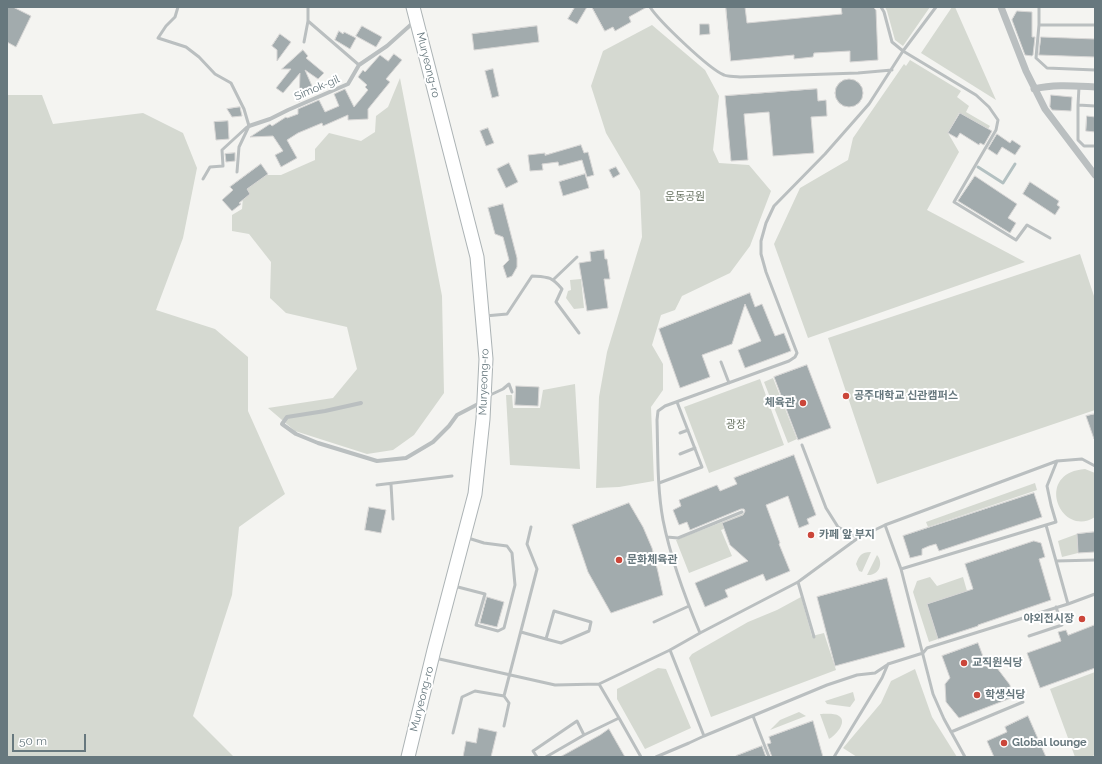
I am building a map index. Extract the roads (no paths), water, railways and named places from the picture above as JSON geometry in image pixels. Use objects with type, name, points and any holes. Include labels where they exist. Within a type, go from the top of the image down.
[{"type":"main road","name":"Muryeong-ro","points":[[408,757],[475,494],[484,399],[486,359],[477,258],[415,13]]},
{"type":"street","points":[[1001,7],[1034,89],[1045,109],[1095,175]]},
{"type":"street","name":"Simok-gil","points":[[248,126],[270,119],[348,84],[359,65],[387,46],[415,13]]},
{"type":"street","points":[[1034,89],[1042,87],[1095,87]]},
{"type":"street","points":[[361,403],[287,417],[282,424],[296,434],[318,443],[377,461],[406,458],[433,442],[450,426],[457,415],[484,399]]},
{"type":"lane","points":[[178,7],[175,17],[166,26],[158,38],[186,47],[199,57],[215,74],[231,83],[244,109],[248,126],[239,147],[237,172]]},
{"type":"lane","points":[[304,42],[308,21],[308,7]]},
{"type":"lane","points":[[650,7],[655,15],[673,32],[708,64],[724,75],[747,77],[858,73],[892,70]]},
{"type":"lane","points":[[880,7],[884,12],[892,42],[903,51],[976,95],[989,107],[998,120],[996,130],[954,202],[1016,240],[1027,225],[1050,238]]},
{"type":"lane","points":[[700,633],[679,580],[663,519],[659,483],[658,411],[665,406],[789,361],[795,357],[797,353],[766,272],[761,254],[761,241],[766,223],[774,206],[825,154],[869,104],[903,51],[936,7]]},
{"type":"lane","points":[[1039,7],[1036,58],[1047,68],[1095,70]]},
{"type":"lane","points":[[308,21],[359,65]]},
{"type":"lane","points":[[1039,25],[1095,25]]},
{"type":"lane","points":[[1079,87],[1078,140],[1084,146],[1095,146]]},
{"type":"lane","points":[[1078,105],[1095,106]]},
{"type":"lane","points":[[203,179],[210,167],[223,166],[222,150],[248,126]]},
{"type":"lane","points":[[554,279],[576,257]]},
{"type":"lane","points":[[483,316],[508,314],[532,276],[543,276],[554,279],[562,289],[556,302],[579,333]]},
{"type":"lane","points":[[721,362],[728,383]]},
{"type":"lane","points":[[484,399],[503,389],[509,384],[512,392]]},
{"type":"lane","points":[[659,483],[702,467],[677,402]]},
{"type":"lane","points":[[680,433],[688,430]]},
{"type":"lane","points":[[802,445],[826,508],[838,527],[858,538]]},
{"type":"lane","points":[[680,454],[695,448]]},
{"type":"lane","points":[[432,658],[555,685],[599,684],[670,650],[798,582],[858,538],[885,525],[1057,461],[1082,459],[1095,466]]},
{"type":"lane","points":[[901,569],[1056,522],[1047,486],[1057,461]]},
{"type":"lane","points":[[377,485],[452,476]]},
{"type":"lane","points":[[391,484],[393,519]]},
{"type":"lane","points":[[668,537],[678,538],[742,512]]},
{"type":"lane","points":[[885,525],[901,569],[933,694],[944,720],[965,757]]},
{"type":"lane","points":[[1046,525],[1068,604]]},
{"type":"lane","points":[[504,696],[537,569],[527,544],[531,527]]},
{"type":"lane","points":[[451,585],[485,594],[476,625],[498,631],[504,628],[515,586],[512,553],[507,546],[484,543],[464,536]]},
{"type":"lane","points":[[1056,561],[1095,560]]},
{"type":"lane","points":[[798,582],[814,637]]},
{"type":"lane","points":[[656,757],[827,685],[857,675],[875,673],[888,664],[923,653],[927,648],[1068,604],[1095,594]]},
{"type":"lane","points":[[654,622],[689,606]]},
{"type":"lane","points":[[1029,636],[1062,625],[1056,607]]},
{"type":"lane","points":[[520,632],[546,639],[561,643],[589,631],[591,622],[554,611],[546,639]]},
{"type":"lane","points":[[670,650],[704,736]]},
{"type":"lane","points":[[834,757],[882,678],[888,664]]},
{"type":"lane","points":[[599,684],[642,757]]},
{"type":"lane","points":[[453,733],[462,697],[475,691],[504,696],[509,703],[504,726]]},
{"type":"lane","points":[[951,732],[1023,702]]},
{"type":"lane","points":[[753,716],[769,757]]},
{"type":"lane","points":[[546,757],[584,735],[619,718]]},
{"type":"lane","points":[[537,757],[533,751],[577,722],[584,735]]},
{"type":"waterway","points":[[978,167],[1003,183],[1015,164]]},
{"type":"place","name":"공주대학교 신관캠퍼스","points":[[846,396]]},
{"type":"place","name":"체육관","points":[[803,403]]},
{"type":"place","name":"카페 앞 부지","points":[[811,535]]},
{"type":"place","name":"문화체육관","points":[[619,560]]},
{"type":"place","name":"야외전시장","points":[[1082,619]]},
{"type":"place","name":"교직원식당","points":[[964,663]]},
{"type":"place","name":"학생식당","points":[[977,695]]},
{"type":"place","name":"Global lounge","points":[[1004,743]]},
{"type":"park label","name":"운동공원","points":[[685,197]]},
{"type":"park label","name":"광장","points":[[736,425]]}]
